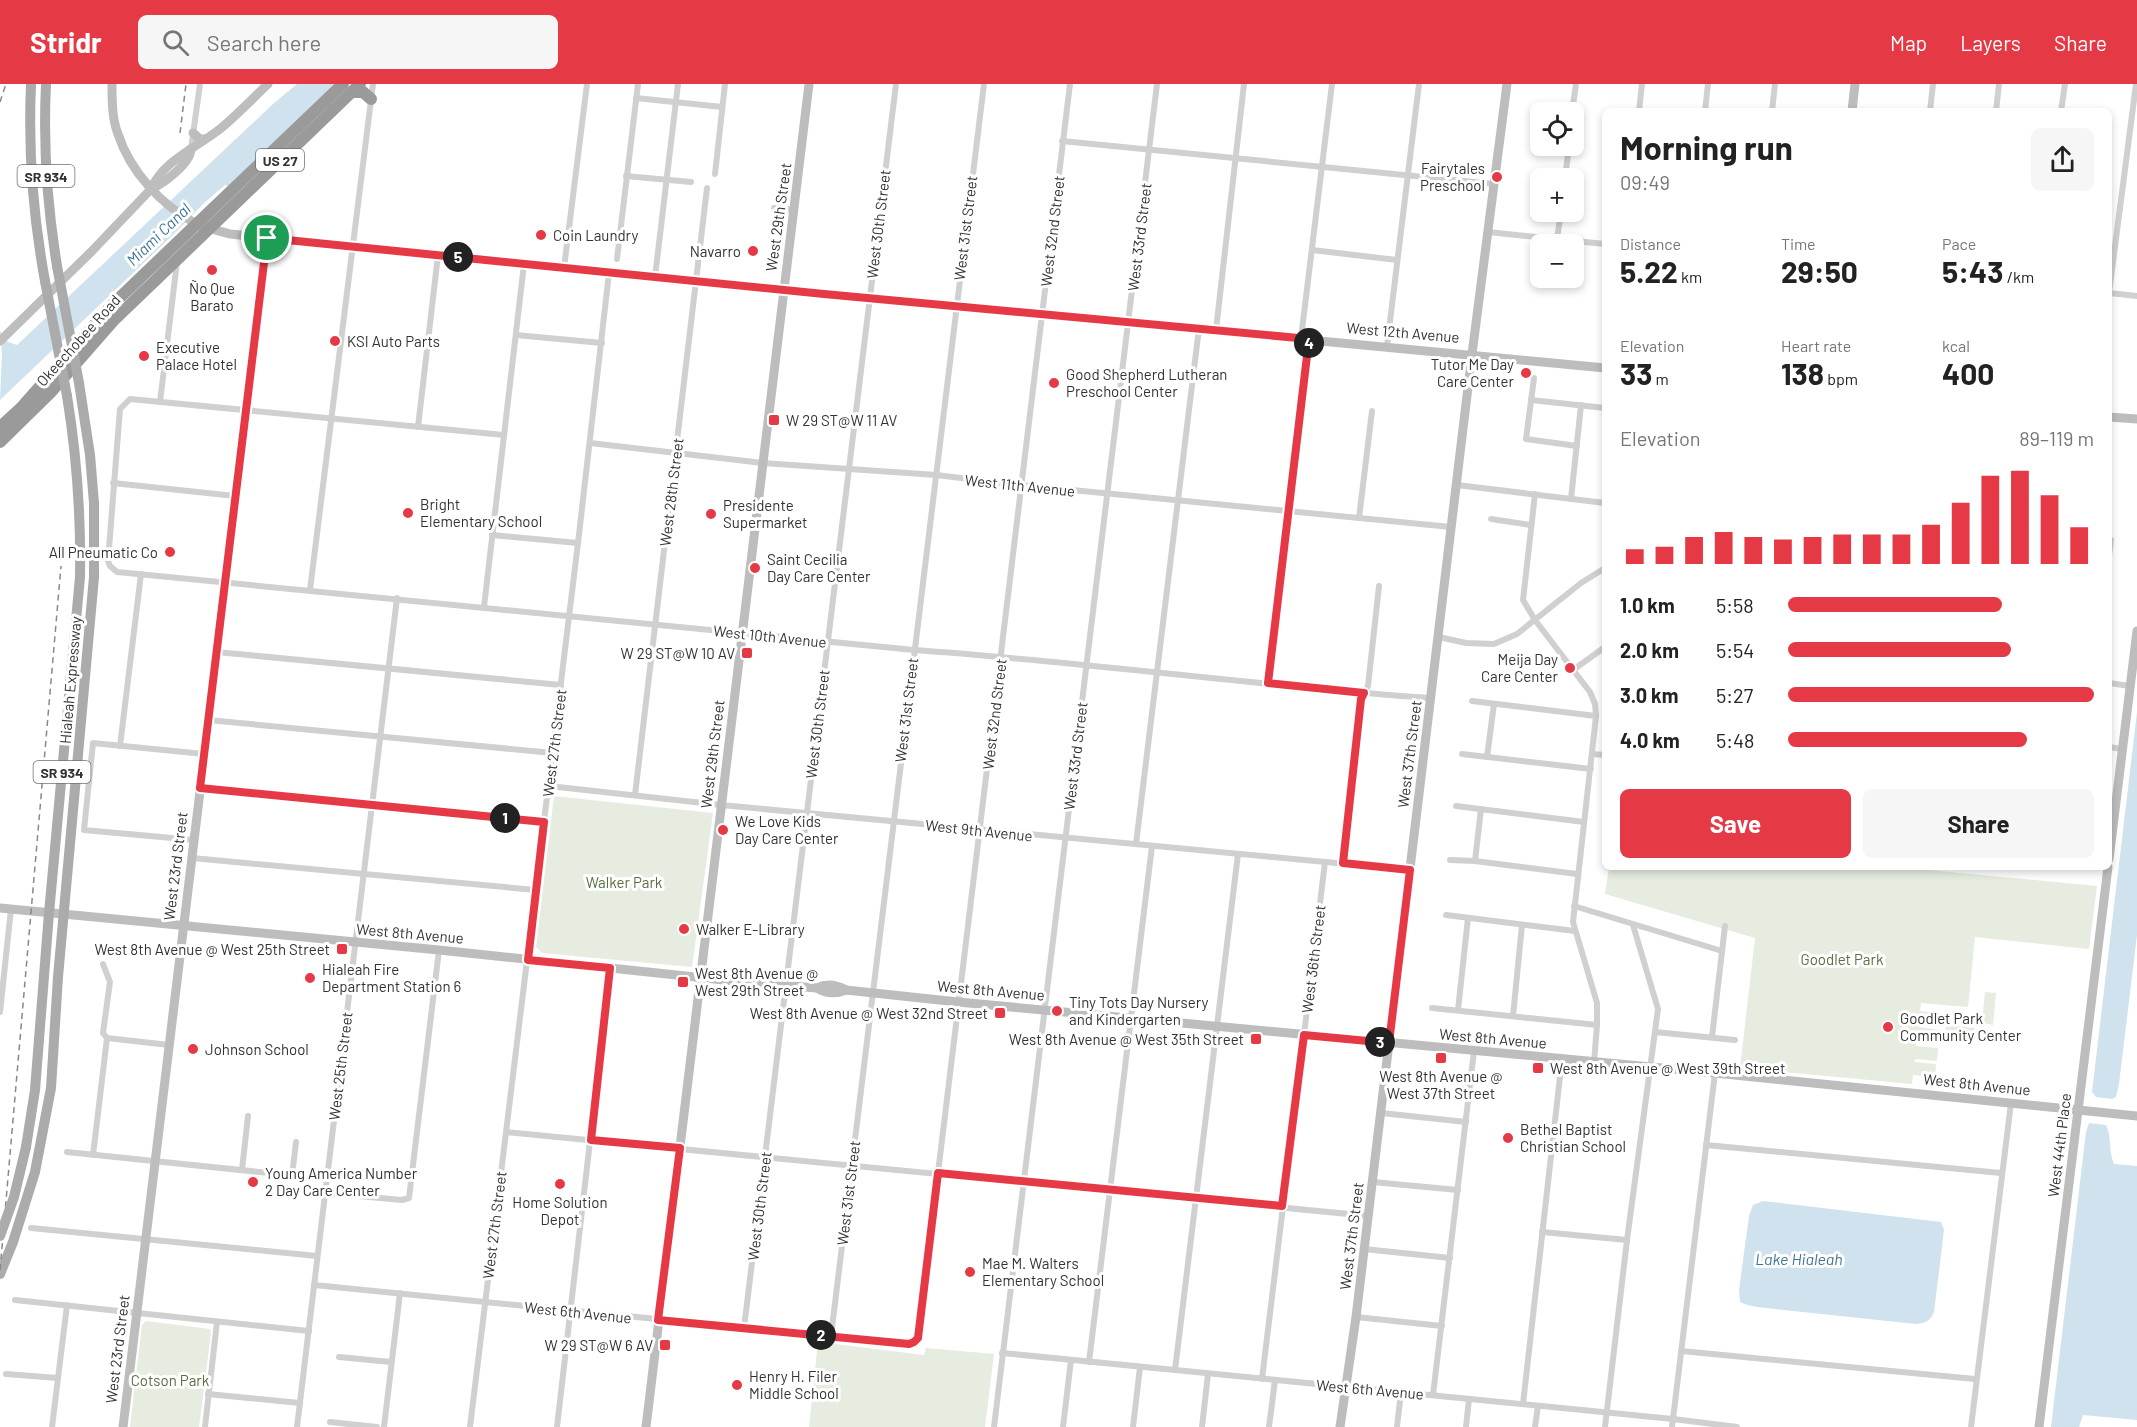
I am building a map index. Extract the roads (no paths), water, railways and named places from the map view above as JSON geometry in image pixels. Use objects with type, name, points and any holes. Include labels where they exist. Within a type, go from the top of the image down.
[{"type":"highway","points":[[352,87],[371,99]]},
{"type":"highway","name":"Okeechobee Road","points":[[0,427],[45,382],[104,313],[198,224],[352,87]]},
{"type":"highway","name":"Okeechobee Road","points":[[0,442],[50,393],[99,335],[177,259],[198,224]]},
{"type":"main road","points":[[23,84],[24,105],[30,123]]},
{"type":"main road","name":"Hialeah Expressway","points":[[0,1236],[14,1197],[26,1147],[35,1090],[80,577],[78,467],[33,199],[31,84]]},
{"type":"main road","name":"Hialeah Expressway","points":[[0,1274],[25,1206],[40,1149],[51,1088],[57,977],[94,577],[94,512],[90,455],[49,218],[45,165],[46,84]]},
{"type":"main road","points":[[45,101],[51,84]]},
{"type":"street","points":[[112,84],[112,104],[117,133],[127,154],[150,189],[198,224]]},
{"type":"street","points":[[191,149],[200,84]]},
{"type":"street","points":[[0,341],[92,251],[150,189],[155,180],[186,151],[221,128],[268,84]]},
{"type":"street","points":[[310,590],[373,84]]},
{"type":"street","points":[[564,268],[587,84]]},
{"type":"street","points":[[617,260],[638,84]]},
{"type":"street","points":[[655,277],[678,84]]},
{"type":"street","points":[[715,174],[724,84]]},
{"type":"street","name":"West 29th Street","points":[[646,1427],[809,84]]},
{"type":"street","name":"West 30th Street","points":[[744,1328],[896,84]]},
{"type":"street","name":"West 31st Street","points":[[831,1336],[984,84]]},
{"type":"street","name":"West 32nd Street","points":[[914,1342],[918,1338],[1070,84]]},
{"type":"street","name":"West 33rd Street","points":[[994,1427],[1157,84]]},
{"type":"street","points":[[1216,330],[1244,84]]},
{"type":"street","points":[[1268,683],[1289,512],[1312,250],[1332,84]]},
{"type":"street","points":[[1387,346],[1419,84]]},
{"type":"street","name":"West 37th Street","points":[[1341,1427],[1507,84]]},
{"type":"street","points":[[1573,102],[1576,84]]},
{"type":"street","points":[[1639,108],[1642,84]]},
{"type":"street","points":[[1705,108],[1708,84]]},
{"type":"street","points":[[1772,108],[1775,84]]},
{"type":"street","points":[[1852,108],[1855,84]]},
{"type":"street","points":[[1930,108],[1933,84]]},
{"type":"street","points":[[1996,108],[1999,84]]},
{"type":"street","points":[[2061,108],[2065,84]]},
{"type":"street","points":[[2112,270],[2136,84]]},
{"type":"street","points":[[636,98],[722,107]]},
{"type":"street","points":[[194,133],[200,139],[205,140]]},
{"type":"street","points":[[1062,141],[1495,184]]},
{"type":"street","points":[[626,176],[691,182]]},
{"type":"street","name":"West 28th Street","points":[[635,795],[707,188]]},
{"type":"street","points":[[774,208],[795,210]]},
{"type":"street","name":"West 12th Avenue","points":[[198,224],[230,234],[609,273],[1602,368]]},
{"type":"street","points":[[1488,232],[1530,236]]},
{"type":"street","name":"West 23rd Street","points":[[123,1427],[267,238]]},
{"type":"street","points":[[1584,242],[1602,244]]},
{"type":"street","points":[[1312,250],[1397,260]]},
{"type":"street","points":[[418,427],[438,255]]},
{"type":"street","points":[[160,402],[177,259]]},
{"type":"street","points":[[483,607],[524,264]]},
{"type":"street","name":"West 27th Street","points":[[470,1427],[553,753],[609,273]]},
{"type":"street","points":[[2112,293],[2137,296]]},
{"type":"street","points":[[1136,844],[1199,328]]},
{"type":"street","points":[[516,335],[602,343]]},
{"type":"street","points":[[1534,378],[1526,439],[1577,446]]},
{"type":"street","points":[[235,496],[113,483],[120,409],[126,401],[130,399],[504,435]]},
{"type":"street","points":[[1531,399],[1602,408]]},
{"type":"street","points":[[1571,499],[1581,405]]},
{"type":"street","points":[[1359,518],[1372,411]]},
{"type":"street","points":[[2112,417],[2137,419]]},
{"type":"street","name":"West 11th Avenue","points":[[590,443],[763,463],[936,475],[1451,527]]},
{"type":"street","name":"West 10th Avenue","points":[[113,483],[108,561],[110,567],[117,572],[827,642],[1002,656],[1431,698]]},
{"type":"street","points":[[1457,485],[1602,503]]},
{"type":"street","points":[[1535,494],[1523,600],[1534,620],[1590,692],[1595,704],[1591,769],[1573,922],[1597,1003],[1598,1024],[1594,1063]]},
{"type":"street","points":[[1491,519],[1531,525]]},
{"type":"street","points":[[492,535],[578,543]]},
{"type":"street","points":[[1439,637],[1466,643],[1494,644],[1517,634],[1581,583],[1602,570]]},
{"type":"street","points":[[120,746],[141,574]]},
{"type":"street","points":[[1343,863],[1361,699],[1368,686],[1379,586]]},
{"type":"street","name":"West 25th Street","points":[[297,1427],[397,598]]},
{"type":"street","points":[[2112,830],[2137,631]]},
{"type":"street","points":[[1573,670],[1602,649]]},
{"type":"street","points":[[216,652],[561,685]]},
{"type":"street","points":[[2112,683],[2130,686]]},
{"type":"street","points":[[1472,701],[1596,716]]},
{"type":"street","points":[[1487,757],[1494,704]]},
{"type":"street","points":[[208,720],[553,753]]},
{"type":"street","points":[[194,840],[84,830],[93,743],[204,754]]},
{"type":"street","points":[[2112,747],[2122,749]]},
{"type":"street","points":[[1462,754],[1591,769]]},
{"type":"street","points":[[1592,754],[1602,755]]},
{"type":"street","name":"West 9th Avenue","points":[[549,786],[721,805],[1410,870]]},
{"type":"street","points":[[200,788],[544,822]]},
{"type":"street","points":[[1456,806],[1584,822]]},
{"type":"street","points":[[1475,861],[1481,809]]},
{"type":"street","points":[[1089,1362],[1152,846]]},
{"type":"street","points":[[1174,1370],[1238,854]]},
{"type":"street","points":[[192,858],[536,890]]},
{"type":"street","points":[[1450,860],[1577,874]]},
{"type":"street","name":"West 36th Street","points":[[1262,1379],[1325,862]]},
{"type":"street","name":"West 44th Place","points":[[2039,1427],[2108,870]]},
{"type":"street","points":[[1574,906],[1722,951]]},
{"type":"street","name":"West 8th Avenue","points":[[0,908],[817,988],[824,992],[839,993],[846,990],[1715,1073],[2137,1116]]},
{"type":"street","points":[[0,1012],[11,909]]},
{"type":"street","points":[[1446,915],[1575,931]]},
{"type":"street","points":[[1458,1010],[1468,918]]},
{"type":"street","points":[[1513,1016],[1522,925]]},
{"type":"street","points":[[1605,1427],[1626,1240],[1658,1009],[1633,925]]},
{"type":"street","points":[[1712,1038],[1725,926]]},
{"type":"street","points":[[325,1193],[402,1200],[409,1198],[439,950]]},
{"type":"street","points":[[103,964],[110,982],[103,1033],[107,1038],[169,1046]]},
{"type":"street","points":[[557,1427],[610,968]]},
{"type":"street","points":[[1432,1008],[1598,1024]]},
{"type":"street","points":[[1655,1032],[1735,1040]]},
{"type":"street","points":[[93,1155],[107,1038]]},
{"type":"street","points":[[1433,1395],[1474,1051]]},
{"type":"street","points":[[1523,1404],[1562,1059]]},
{"type":"street","points":[[1672,1427],[1715,1073]]},
{"type":"street","points":[[1971,1427],[1975,1379],[2011,1102]]},
{"type":"street","points":[[1381,1113],[1466,1122]]},
{"type":"street","points":[[242,1170],[248,1116]]},
{"type":"street","points":[[506,1132],[1369,1215]]},
{"type":"street","points":[[292,1176],[296,1142]]},
{"type":"street","points":[[1706,1145],[2001,1173]]},
{"type":"street","points":[[67,1152],[327,1179]]},
{"type":"street","points":[[1373,1182],[1458,1190]]},
{"type":"street","points":[[31,1228],[317,1256]]},
{"type":"street","points":[[1542,1232],[1626,1240]]},
{"type":"street","points":[[1364,1249],[1450,1258]]},
{"type":"street","name":"West 6th Avenue","points":[[314,1285],[909,1344],[914,1342]]},
{"type":"street","points":[[384,1427],[400,1293]]},
{"type":"street","points":[[15,1300],[309,1331]]},
{"type":"street","points":[[52,1427],[68,1305]]},
{"type":"street","points":[[1356,1317],[1442,1326]]},
{"type":"street","points":[[205,1427],[217,1322]]},
{"type":"street","points":[[1681,1351],[1975,1379]]},
{"type":"street","name":"West 6th Avenue","points":[[1002,1353],[1673,1419],[1734,1427]]},
{"type":"street","points":[[339,1357],[391,1362]]},
{"type":"street","points":[[1063,1427],[1071,1360]]},
{"type":"street","points":[[1133,1427],[1140,1367]]},
{"type":"street","points":[[6,1374],[58,1378]]},
{"type":"street","points":[[1202,1427],[1208,1374]]},
{"type":"street","points":[[1269,1427],[1275,1380]]},
{"type":"street","points":[[1397,1427],[1401,1392]]},
{"type":"street","points":[[208,1394],[300,1403]]},
{"type":"street","points":[[1466,1427],[1469,1399]]},
{"type":"street","points":[[1535,1427],[1538,1406]]},
{"type":"street","points":[[330,1422],[377,1427]]},
{"type":"water","name":"Miami Canal","points":[[297,84],[335,84],[228,186],[225,185],[204,203],[0,400],[2,355],[0,331],[8,342],[17,345]]},
{"type":"water","points":[[2137,712],[2137,935],[2119,1084],[2116,1097],[2112,1099],[2096,1097],[2092,1092]]},
{"type":"water","points":[[2089,1123],[2106,1125],[2114,1164],[2137,1166],[2137,1420],[2083,1415],[2079,1427],[2051,1427],[2086,1132]]},
{"type":"water","name":"Lake Hialeah","points":[[1763,1201],[1941,1222],[1944,1230],[1934,1312],[1931,1318],[1916,1324],[1761,1308],[1740,1302],[1739,1290],[1749,1216],[1753,1205]]},
{"type":"railway","points":[[0,102],[6,84]]},
{"type":"railway","points":[[180,133],[186,84]]},
{"type":"railway","points":[[0,1270],[61,566]]},
{"type":"place","name":"Fairytales Preschool","points":[[1497,177]]},
{"type":"place","name":"Coin Laundry","points":[[541,235]]},
{"type":"place","name":"Navarro","points":[[753,251]]},
{"type":"place","name":"Ño Que Barato","points":[[212,270]]},
{"type":"place","name":"KSI Auto Parts","points":[[335,341]]},
{"type":"place","name":"Executive Palace Hotel","points":[[144,356]]},
{"type":"place","name":"Tutor Me Day Care Center","points":[[1526,373]]},
{"type":"place","name":"Good Shepherd Lutheran Preschool Center","points":[[1054,383]]},
{"type":"place","name":"W 29 ST@W 11 AV","points":[[774,420]]},
{"type":"place","name":"Bright Elementary School","points":[[408,513]]},
{"type":"place","name":"Presidente Supermarket","points":[[711,514]]},
{"type":"place","name":"All Pneumatic Co","points":[[170,552]]},
{"type":"place","name":"Saint Cecilia Day Care Center","points":[[755,568]]},
{"type":"place","name":"W 29 ST@W 10 AV","points":[[747,653]]},
{"type":"place","name":"Meija Day Care Center","points":[[1570,668]]},
{"type":"place","name":"We Love Kids Day Care Center","points":[[723,830]]},
{"type":"place","name":"Walker E-Library","points":[[684,929]]},
{"type":"place","name":"West 8th Avenue @ West 25th Street","points":[[342,949]]},
{"type":"place","name":"Hialeah Fire Department Station 6","points":[[310,978]]},
{"type":"place","name":"West 8th Avenue @ West 29th Street","points":[[683,982]]},
{"type":"place","name":"Tiny Tots Day Nursery and Kindergarten","points":[[1057,1011]]},
{"type":"place","name":"West 8th Avenue @ West 32nd Street","points":[[1000,1013]]},
{"type":"place","name":"Goodlet Park Community Center","points":[[1888,1027]]},
{"type":"place","name":"West 8th Avenue @ West 35th Street","points":[[1256,1039]]},
{"type":"place","name":"Johnson School","points":[[193,1049]]},
{"type":"place","name":"West 8th Avenue @ West 37th Street","points":[[1441,1058]]},
{"type":"place","name":"West 8th Avenue @ West 39th Street","points":[[1538,1068]]},
{"type":"place","name":"Bethel Baptist Christian School","points":[[1508,1138]]},
{"type":"place","name":"Young America Number 2 Day Care Center","points":[[253,1182]]},
{"type":"place","name":"Home Solution Depot","points":[[560,1184]]},
{"type":"place","name":"Mae M. Walters Elementary School","points":[[970,1272]]},
{"type":"place","name":"W 29 ST@W 6 AV","points":[[665,1345]]},
{"type":"place","name":"Henry H. Filer Middle School","points":[[737,1385]]},
{"type":"park label","name":"Walker Park","points":[[624,882]]},
{"type":"park label","name":"Goodlet Park","points":[[1842,959]]},
{"type":"park label","name":"Cotson Park","points":[[170,1380]]}]
